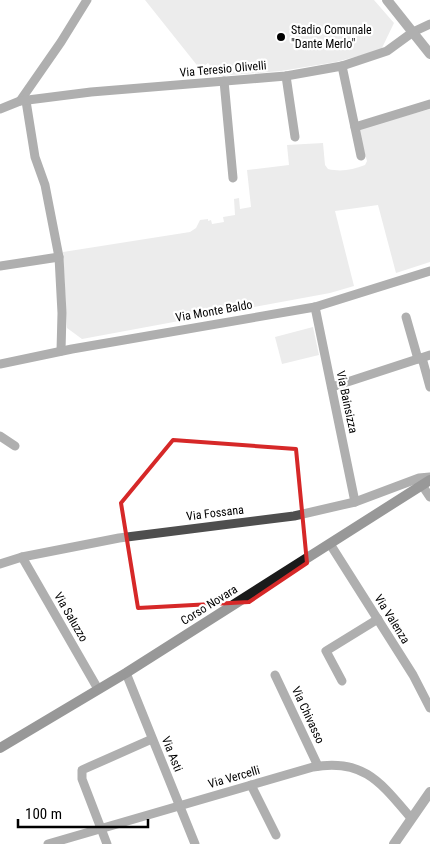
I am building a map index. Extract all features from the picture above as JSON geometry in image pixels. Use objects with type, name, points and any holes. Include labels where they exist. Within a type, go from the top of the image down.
[{"type":"main road","name":"Corso Novara","points":[[0,748],[126,673],[427,481]]},
{"type":"street","points":[[61,351],[62,313],[59,257],[45,185],[35,157],[23,101],[86,0]]},
{"type":"street","points":[[386,0],[430,54]]},
{"type":"street","name":"Via Teresio Olivelli","points":[[0,109],[23,101],[92,92],[286,76],[342,66],[387,51],[413,32],[430,24]]},
{"type":"street","points":[[342,66],[361,156]]},
{"type":"street","points":[[286,76],[295,137]]},
{"type":"street","points":[[224,81],[233,178]]},
{"type":"street","points":[[355,127],[430,104]]},
{"type":"street","points":[[0,266],[59,257]]},
{"type":"street","name":"Via Monte Baldo","points":[[0,364],[61,351],[315,307],[430,271]]},
{"type":"street","name":"Via Bainsizza","points":[[315,307],[355,502]]},
{"type":"street","points":[[406,317],[423,357],[430,387]]},
{"type":"street","points":[[332,387],[423,357]]},
{"type":"street","points":[[0,436],[15,446]]},
{"type":"street","name":"Via Fossana","points":[[0,564],[22,557],[119,538],[294,516],[355,502],[419,478],[427,481]]},
{"type":"street","points":[[427,481],[430,497]]},
{"type":"street","name":"Via Valenza","points":[[330,544],[413,675],[430,708]]},
{"type":"street","name":"Via Saluzzo","points":[[22,557],[98,689]]},
{"type":"street","points":[[342,681],[326,651],[378,619]]},
{"type":"street","name":"Via Asti","points":[[126,673],[195,844]]},
{"type":"street","name":"Via Chivasso","points":[[275,674],[318,766]]},
{"type":"street","points":[[107,844],[82,779],[82,770],[152,738]]},
{"type":"street","name":"Via Vercelli","points":[[48,844],[101,827],[318,766],[340,765],[366,773],[382,784],[411,818]]},
{"type":"street","points":[[252,785],[276,835]]},
{"type":"street","points":[[394,844],[430,792]]},
{"type":"highlighted area","points":[[173,440],[296,449],[307,563],[249,602],[138,608],[121,503]]},
{"type":"shaded area","name":"Stadio Comunale \"Dante Merlo\"","points":[[145,0],[374,0],[394,23],[381,50],[336,62],[281,71],[219,76],[208,63],[200,69]]},
{"type":"shaded area","points":[[430,109],[430,262],[396,273],[378,205],[335,211],[354,286],[330,293],[82,339],[67,328],[63,252],[190,232],[196,228],[200,220],[211,220],[212,224],[224,222],[223,217],[235,215],[234,199],[239,198],[240,209],[251,207],[247,170],[289,165],[287,145],[323,143],[325,165],[328,169],[356,168],[365,165],[367,161],[358,129]]},
{"type":"shaded area","points":[[313,327],[319,355],[282,364],[275,337]]},
{"type":"place","name":"Stadio Comunale \"Dante Merlo\"","points":[[281,37]]}]
